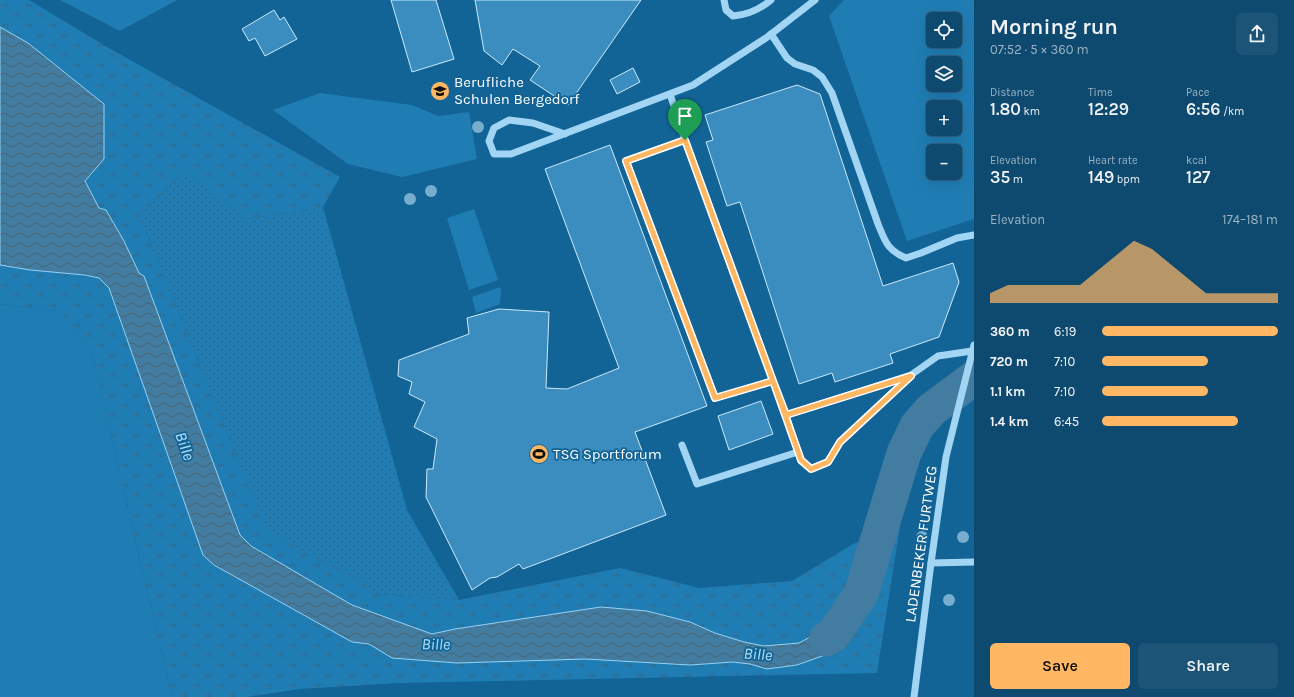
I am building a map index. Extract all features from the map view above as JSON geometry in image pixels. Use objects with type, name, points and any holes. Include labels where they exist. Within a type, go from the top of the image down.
[{"type":"street","points":[[724,0],[726,10],[734,16],[745,15],[764,6],[771,0]]},
{"type":"street","points":[[565,134],[533,123],[509,120],[494,128],[489,141],[494,154],[512,154],[565,134],[670,94],[693,85],[771,34],[815,0]]},
{"type":"street","points":[[771,34],[787,58],[795,64],[813,70],[822,77],[832,92],[878,224],[886,244],[891,250],[906,258],[957,238],[974,235]]},
{"type":"street","points":[[670,94],[685,140],[786,415],[801,460],[811,469],[828,462],[840,442],[911,376],[938,356],[973,348]]},
{"type":"street","points":[[685,140],[626,161],[715,398],[773,381]]},
{"type":"street","name":"LADENBEKER FURTWEG","points":[[912,696],[946,457],[973,348]]},
{"type":"street","points":[[786,415],[911,376]]},
{"type":"street","points":[[682,445],[697,484],[798,452]]},
{"type":"street","points":[[931,563],[974,562]]},
{"type":"green space","points":[[0,0],[29,0],[107,47],[340,177],[323,207],[248,219],[185,172],[139,214],[231,443],[269,530],[321,562],[360,581],[378,594],[459,600],[620,568],[699,588],[792,581],[853,544],[900,526],[877,673],[399,683],[299,689],[247,697],[172,697],[92,354],[61,311],[0,304],[0,265],[30,270],[85,275],[99,278],[109,288],[139,273],[124,241],[106,210],[99,208],[85,181],[104,159],[28,43],[0,27]]},
{"type":"green space","points":[[60,0],[177,0],[120,31]]},
{"type":"green space","points":[[844,0],[974,0],[974,219],[907,241],[829,16]]},
{"type":"green space","points":[[320,93],[412,105],[438,116],[469,112],[477,159],[402,177],[348,164],[273,110]]},
{"type":"green space","points":[[185,172],[248,219],[323,207],[407,510],[459,600],[378,594],[360,581],[321,562],[268,530],[231,443],[139,214]]},
{"type":"green space","points":[[474,209],[498,280],[469,290],[447,218]]},
{"type":"green space","points":[[500,287],[500,304],[476,313],[472,297]]},
{"type":"green space","points":[[0,304],[61,311],[92,354],[172,697],[0,697]]},
{"type":"water","points":[[0,27],[28,43],[104,104],[104,159],[85,181],[99,208],[106,210],[124,241],[139,273],[144,276],[240,535],[251,546],[352,605],[432,634],[455,629],[601,607],[647,611],[690,622],[715,633],[744,642],[764,646],[799,643],[821,631],[850,597],[864,611],[850,632],[825,655],[797,665],[767,669],[750,664],[733,662],[690,665],[585,659],[457,663],[392,658],[369,644],[352,642],[214,565],[203,555],[109,288],[99,278],[85,275],[30,270],[0,265]]},
{"type":"building","points":[[391,0],[436,0],[454,59],[412,72]]},
{"type":"building","points":[[475,0],[641,0],[568,105],[530,80],[540,66],[513,49],[502,65],[484,51]]},
{"type":"building","points":[[274,10],[280,20],[284,17],[297,39],[265,56],[255,38],[249,41],[242,29]]},
{"type":"building","points":[[633,68],[640,82],[617,94],[610,80]]},
{"type":"building","points":[[797,85],[820,94],[883,286],[953,263],[959,282],[939,337],[890,354],[893,363],[835,382],[832,373],[799,384],[740,202],[727,206],[706,142],[713,140],[705,115]]},
{"type":"building","name":"TSG Sportforum","points":[[610,145],[707,406],[635,432],[666,515],[523,569],[519,564],[497,577],[490,578],[472,590],[426,497],[427,469],[433,469],[437,439],[414,427],[425,402],[409,394],[412,382],[398,376],[399,360],[469,334],[467,318],[499,309],[549,312],[546,388],[567,389],[619,368],[545,169]]},
{"type":"building","points":[[761,401],[773,434],[729,450],[718,416]]},
{"type":"waterway","name":"Bille","points":[[826,639],[833,635],[861,594],[904,453],[917,426],[931,410],[974,378]]},
{"type":"place","name":"Berufliche Schulen Bergedorf","points":[[440,91]]},
{"type":"place","name":"TSG Sportforum","points":[[539,454]]},
{"type":"route","points":[[685,140],[786,415],[911,376],[840,442],[828,462],[811,469],[801,460],[773,381],[715,398],[626,161],[685,140]]}]
